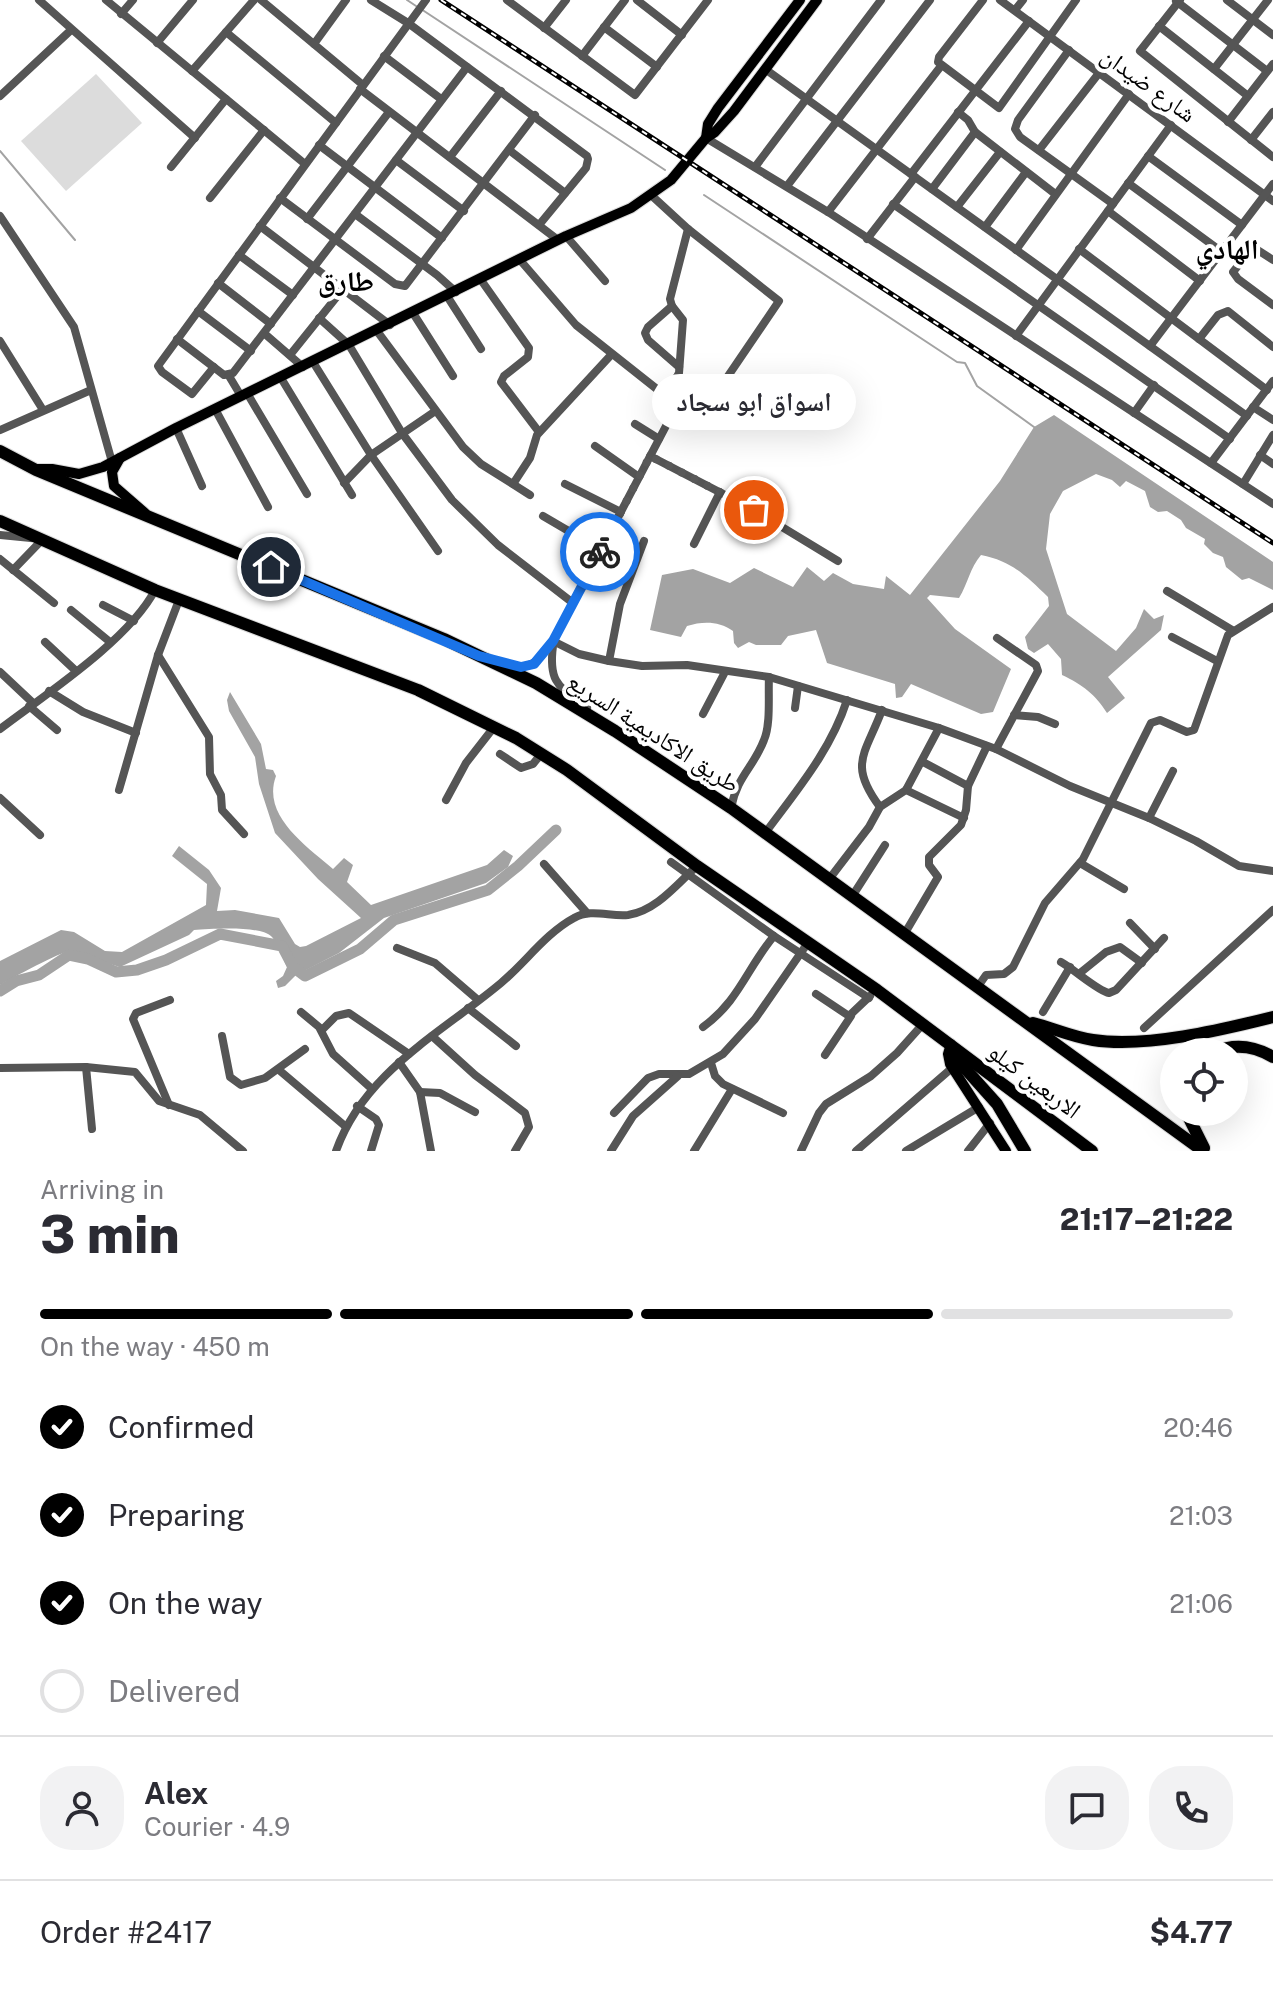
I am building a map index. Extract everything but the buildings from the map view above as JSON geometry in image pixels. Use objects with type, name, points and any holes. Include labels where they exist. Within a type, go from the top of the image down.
[{"type":"highway","name":"طريق الاكاديمية السريع","points":[[0,451],[36,470],[147,514],[536,683],[615,731],[766,832],[1025,1021]]},
{"type":"highway","points":[[0,521],[179,600],[418,690],[541,754],[567,770],[692,871],[804,949],[951,1044],[959,1060],[997,1104],[1025,1151]]},
{"type":"highway","points":[[1025,1021],[1085,1039],[1117,1042],[1218,1029],[1273,1017]]},
{"type":"highway","name":"الاربعين كيلو","points":[[1025,1021],[1204,1151]]},
{"type":"highway","name":"الاربعين كيلو","points":[[951,1044],[1092,1151]]},
{"type":"highway","points":[[1248,1047],[1273,1057]]},
{"type":"highway","points":[[1192,1126],[1204,1151]]},
{"type":"main road","points":[[706,138],[708,124],[718,108],[800,0]]},
{"type":"main road","points":[[36,470],[52,469],[79,474],[93,471],[562,238],[631,208],[679,172],[706,138],[728,118],[817,0]]},
{"type":"main road","points":[[116,459],[112,472],[114,486],[147,514]]},
{"type":"main road","points":[[951,1044],[948,1054],[952,1068],[1006,1151]]},
{"type":"street","points":[[106,0],[305,164]]},
{"type":"street","points":[[121,14],[133,0]]},
{"type":"street","points":[[157,43],[193,0]]},
{"type":"street","points":[[192,71],[254,0]]},
{"type":"street","points":[[261,0],[389,112],[539,225],[562,238],[605,281]]},
{"type":"street","points":[[314,44],[346,0]]},
{"type":"street","points":[[371,0],[408,23],[583,152],[588,159],[586,168],[539,225]]},
{"type":"street","points":[[544,28],[566,0]]},
{"type":"street","points":[[637,0],[682,35]]},
{"type":"street","points":[[509,1],[635,95],[707,0]]},
{"type":"street","points":[[755,167],[881,0]]},
{"type":"street","points":[[787,186],[930,0]]},
{"type":"street","points":[[983,0],[939,57],[941,66],[996,107],[1002,106],[1076,0]]},
{"type":"street","name":"شارع ضيدان","points":[[1000,0],[1269,198]]},
{"type":"street","points":[[1015,10],[1023,0]]},
{"type":"street","points":[[1227,0],[1273,35]]},
{"type":"street","points":[[1214,69],[1268,0]]},
{"type":"street","points":[[1228,122],[1270,68],[1233,45],[1178,1],[1140,51],[1228,122],[1273,157]]},
{"type":"street","points":[[47,2],[71,30],[195,138]]},
{"type":"street","points":[[582,56],[619,2]]},
{"type":"street","points":[[214,367],[194,393],[187,392],[158,366],[422,6]]},
{"type":"street","points":[[867,239],[958,112],[1029,21]]},
{"type":"street","points":[[1159,26],[1248,96]]},
{"type":"street","points":[[604,27],[657,67]]},
{"type":"street","points":[[0,96],[71,30]]},
{"type":"street","points":[[226,32],[336,123]]},
{"type":"street","points":[[1069,50],[1015,124],[1017,134],[1070,172],[1200,281]]},
{"type":"street","points":[[384,56],[441,99]]},
{"type":"street","points":[[828,212],[941,66]]},
{"type":"street","points":[[229,376],[265,334],[467,67]]},
{"type":"street","points":[[765,69],[1247,416]]},
{"type":"street","points":[[1039,150],[1099,73]]},
{"type":"street","points":[[450,157],[501,91]]},
{"type":"street","points":[[1016,250],[1054,193],[1129,94]]},
{"type":"street","points":[[171,167],[226,99]]},
{"type":"street","points":[[307,219],[389,112]]},
{"type":"street","points":[[958,112],[968,120],[975,132],[1054,193]]},
{"type":"street","points":[[1251,140],[1273,112]]},
{"type":"street","points":[[280,198],[398,286],[408,284],[535,115]]},
{"type":"street","points":[[1016,336],[1171,125]]},
{"type":"street","points":[[210,198],[264,130]]},
{"type":"street","points":[[932,189],[975,132]]},
{"type":"street","points":[[706,138],[828,212],[1273,504]]},
{"type":"street","points":[[319,145],[442,238]]},
{"type":"street","points":[[509,150],[565,193]]},
{"type":"street","points":[[957,207],[1000,152]]},
{"type":"street","points":[[1148,156],[1242,225]]},
{"type":"street","points":[[396,160],[464,211]]},
{"type":"street","points":[[985,227],[1026,172]]},
{"type":"street","points":[[1128,183],[1222,252]]},
{"type":"street","points":[[1150,346],[1242,225],[1269,198],[1273,184]]},
{"type":"street","points":[[520,260],[562,310],[611,355],[677,405],[692,414],[704,412],[779,301],[688,229],[651,195]]},
{"type":"street","points":[[893,204],[1230,439]]},
{"type":"street","points":[[355,214],[422,264],[452,294],[481,349]]},
{"type":"street","points":[[0,216],[68,316],[78,338],[91,390],[116,459]]},
{"type":"street","points":[[260,226],[390,325]]},
{"type":"street","points":[[665,397],[678,377],[683,320],[670,299],[688,229]]},
{"type":"street","points":[[1273,260],[1253,247],[1233,272],[1273,305]]},
{"type":"street","points":[[1079,249],[1267,390]]},
{"type":"street","points":[[239,255],[293,295]]},
{"type":"street","points":[[481,280],[529,348],[528,357],[502,377],[501,382],[539,432]]},
{"type":"street","points":[[218,283],[271,324]]},
{"type":"street","points":[[290,355],[343,289]]},
{"type":"street","points":[[672,306],[645,333],[648,340],[679,367]]},
{"type":"street","points":[[198,311],[251,351]]},
{"type":"street","points":[[1199,339],[1224,311],[1231,313],[1273,347]]},
{"type":"street","points":[[413,313],[453,376]]},
{"type":"street","points":[[319,318],[349,345],[434,479],[498,545],[573,603]]},
{"type":"street","points":[[377,331],[434,412],[469,454],[530,495]]},
{"type":"street","points":[[265,334],[290,355],[308,365],[438,551]]},
{"type":"street","points":[[177,339],[229,376],[307,494]]},
{"type":"street","points":[[0,341],[43,410]]},
{"type":"street","points":[[513,484],[528,463],[539,432],[611,355]]},
{"type":"street","points":[[281,378],[352,495]]},
{"type":"street","points":[[1211,463],[1273,381]]},
{"type":"street","points":[[1134,413],[1154,385]]},
{"type":"street","points":[[0,430],[91,390]]},
{"type":"street","points":[[479,656],[513,667],[529,666],[539,660],[553,641],[677,405]]},
{"type":"street","points":[[1253,407],[1273,420]]},
{"type":"street","points":[[215,409],[268,507]]},
{"type":"street","points":[[344,483],[371,455],[434,412]]},
{"type":"street","points":[[635,424],[659,439]]},
{"type":"street","points":[[176,428],[202,486]]},
{"type":"street","points":[[1243,484],[1273,435]]},
{"type":"street","points":[[595,446],[639,477]]},
{"type":"street","points":[[1260,455],[1273,464]]},
{"type":"street","points":[[650,456],[720,492],[838,561]]},
{"type":"street","points":[[565,484],[621,512]]},
{"type":"street","points":[[694,544],[720,492]]},
{"type":"street","points":[[543,516],[601,550]]},
{"type":"street","points":[[0,535],[39,540]]},
{"type":"street","points":[[13,570],[39,540]]},
{"type":"street","points":[[609,661],[620,604],[644,541]]},
{"type":"street","points":[[0,559],[54,603]]},
{"type":"street","points":[[0,729],[76,671],[134,621],[146,608],[155,590]]},
{"type":"street","points":[[1167,591],[1232,630]]},
{"type":"street","points":[[119,790],[158,655],[179,600]]},
{"type":"street","points":[[103,605],[134,621]]},
{"type":"street","points":[[979,985],[986,975],[1004,974],[1013,967],[1045,903],[1080,863],[1153,722],[1160,720],[1187,732],[1195,729],[1225,640],[1232,630],[1273,607]]},
{"type":"street","points":[[71,610],[110,642]]},
{"type":"street","points":[[1172,637],[1217,661]]},
{"type":"street","points":[[905,933],[938,877],[929,865],[929,857],[956,831],[964,818],[968,786],[1014,715],[1038,669],[997,638]]},
{"type":"street","points":[[553,641],[579,654],[609,661],[642,666],[687,665],[769,677],[939,728],[1149,818],[1239,866],[1273,871]]},
{"type":"street","points":[[553,641],[551,670],[555,682],[615,731]]},
{"type":"street","points":[[45,642],[76,671]]},
{"type":"street","points":[[158,655],[209,737],[210,774],[221,795],[222,810],[244,834]]},
{"type":"street","points":[[0,672],[57,730]]},
{"type":"street","points":[[703,714],[725,672]]},
{"type":"street","points":[[731,808],[739,781],[767,734],[769,677]]},
{"type":"street","points":[[795,708],[798,686]]},
{"type":"street","points":[[49,691],[83,712],[136,733]]},
{"type":"street","points":[[766,832],[819,760],[836,731],[847,700]]},
{"type":"street","points":[[880,807],[866,785],[860,767],[882,710]]},
{"type":"street","points":[[1014,715],[1038,717],[1055,724]]},
{"type":"street","points":[[446,800],[466,763],[494,727]]},
{"type":"street","points":[[830,878],[869,827],[880,807],[906,790],[939,728]]},
{"type":"street","points":[[500,754],[521,768],[533,764],[541,754]]},
{"type":"street","points":[[923,762],[968,786]]},
{"type":"street","points":[[1149,818],[1173,771]]},
{"type":"street","points":[[906,790],[964,818]]},
{"type":"street","points":[[0,798],[40,835]]},
{"type":"street","points":[[853,895],[885,845]]},
{"type":"street","points":[[611,1151],[645,1103],[679,1076],[711,1063],[755,1019],[804,949],[774,936],[692,871],[671,862]]},
{"type":"street","points":[[1080,863],[1124,889]]},
{"type":"street","points":[[544,864],[587,913]]},
{"type":"street","points":[[336,1151],[345,1126],[357,1106],[399,1062],[508,977],[567,922],[587,913],[630,915],[643,911],[692,871]]},
{"type":"street","points":[[1144,1028],[1273,910]]},
{"type":"street","points":[[1130,923],[1155,949]]},
{"type":"street","points":[[703,1027],[728,1007],[753,962],[774,936]]},
{"type":"street","points":[[1043,1012],[1065,964],[1101,991],[1109,993],[1116,990],[1164,938]]},
{"type":"street","points":[[1080,973],[1099,957],[1120,947],[1142,963]]},
{"type":"street","points":[[397,948],[435,963],[478,1000]]},
{"type":"street","points":[[816,994],[846,1016],[851,1016]]},
{"type":"street","points":[[825,1055],[851,1016],[873,994]]},
{"type":"street","points":[[169,1105],[133,1019],[138,1012],[170,1000]]},
{"type":"street","points":[[468,1008],[516,1046]]},
{"type":"street","points":[[301,1012],[322,1030],[333,1054],[372,1089]]},
{"type":"street","points":[[322,1030],[336,1016],[349,1013],[409,1054]]},
{"type":"street","points":[[801,1151],[826,1104],[871,1076],[923,1024]]},
{"type":"street","points":[[222,1036],[230,1077],[235,1083],[255,1083],[279,1070],[305,1049]]},
{"type":"street","points":[[432,1036],[475,1075],[525,1113],[529,1127],[515,1151]]},
{"type":"street","points":[[399,1062],[420,1092],[431,1151]]},
{"type":"street","points":[[711,1063],[719,1081],[783,1113]]},
{"type":"street","points":[[86,1067],[92,1129]]},
{"type":"street","points":[[0,1068],[86,1067],[135,1072],[159,1101],[200,1115],[243,1151]]},
{"type":"street","points":[[856,1151],[952,1068]]},
{"type":"street","points":[[279,1070],[345,1126]]},
{"type":"street","points":[[614,1113],[651,1076],[679,1076]]},
{"type":"street","points":[[698,1150],[732,1089]]},
{"type":"street","points":[[420,1092],[440,1093],[475,1112]]},
{"type":"street","points":[[633,1092],[645,1103]]},
{"type":"street","points":[[624,1102],[637,1112]]},
{"type":"street","points":[[357,1106],[378,1123],[379,1130],[371,1151]]},
{"type":"street","points":[[906,1151],[979,1107]]},
{"type":"street","points":[[968,1151],[990,1123]]},
{"type":"shaded area","points":[[96,74],[142,123],[66,191],[21,141]]},
{"type":"shaded area","points":[[1054,415],[1273,562],[1273,590],[1249,578],[1242,580],[1226,567],[1223,557],[1204,544],[1205,539],[1186,528],[1181,520],[1167,511],[1158,512],[1150,507],[1145,491],[1126,481],[1120,487],[1096,474],[1063,491],[1050,514],[1046,549],[1067,614],[1116,651],[1136,628],[1144,609],[1154,619],[1164,615],[1161,630],[1108,677],[1125,698],[1107,713],[1088,691],[1062,675],[1061,659],[1048,644],[1034,653],[1028,649],[1025,637],[1049,606],[1048,597],[1010,565],[981,555],[959,598],[930,595],[927,598],[955,629],[1011,669],[993,712],[981,714],[911,684],[902,697],[896,698],[895,684],[827,663],[816,630],[788,636],[781,645],[749,642],[738,648],[734,643],[733,631],[717,624],[687,626],[681,637],[650,630],[662,575],[693,569],[730,583],[754,568],[793,587],[807,567],[824,581],[833,573],[853,584],[884,589],[886,576],[910,595],[1000,481],[1034,427]]},
{"type":"shaded area","points":[[230,692],[261,744],[266,769],[273,770],[276,776],[273,791],[281,817],[300,840],[333,869],[344,858],[353,865],[347,882],[371,905],[487,865],[504,850],[513,856],[508,867],[486,883],[384,918],[339,953],[278,988],[276,981],[283,976],[287,967],[274,939],[266,933],[235,929],[194,930],[120,967],[70,951],[0,985],[0,961],[61,930],[74,932],[105,951],[122,952],[206,905],[207,884],[172,856],[179,846],[209,870],[221,888],[217,911],[235,910],[279,918],[300,947],[361,918],[318,879],[275,833],[259,784],[255,757],[229,711],[227,700]]},
{"type":"waterway","points":[[407,0],[416,6]]},
{"type":"waterway","points":[[421,9],[665,170]]},
{"type":"waterway","points":[[0,151],[75,240]]},
{"type":"waterway","points":[[704,195],[957,362],[965,363],[977,386],[1034,427]]},
{"type":"waterway","points":[[0,991],[16,981],[39,975],[69,955],[88,959],[116,972],[137,970],[220,934],[282,946],[293,967],[305,976],[360,949],[394,920],[488,890],[556,830]]},
{"type":"railway","points":[[441,0],[1273,543]]},
{"type":"way so far","points":[[600,552],[650,456],[754,510]]},
{"type":"place","name":"اسواق ابو سجاد","points":[[754,510]]},
{"type":"district","name":"الهادي","points":[[1227,248]]},
{"type":"district","name":"طارق","points":[[346,280]]},
{"type":"route","points":[[271,567],[479,656],[521,667],[539,660],[553,641],[600,552]]}]
